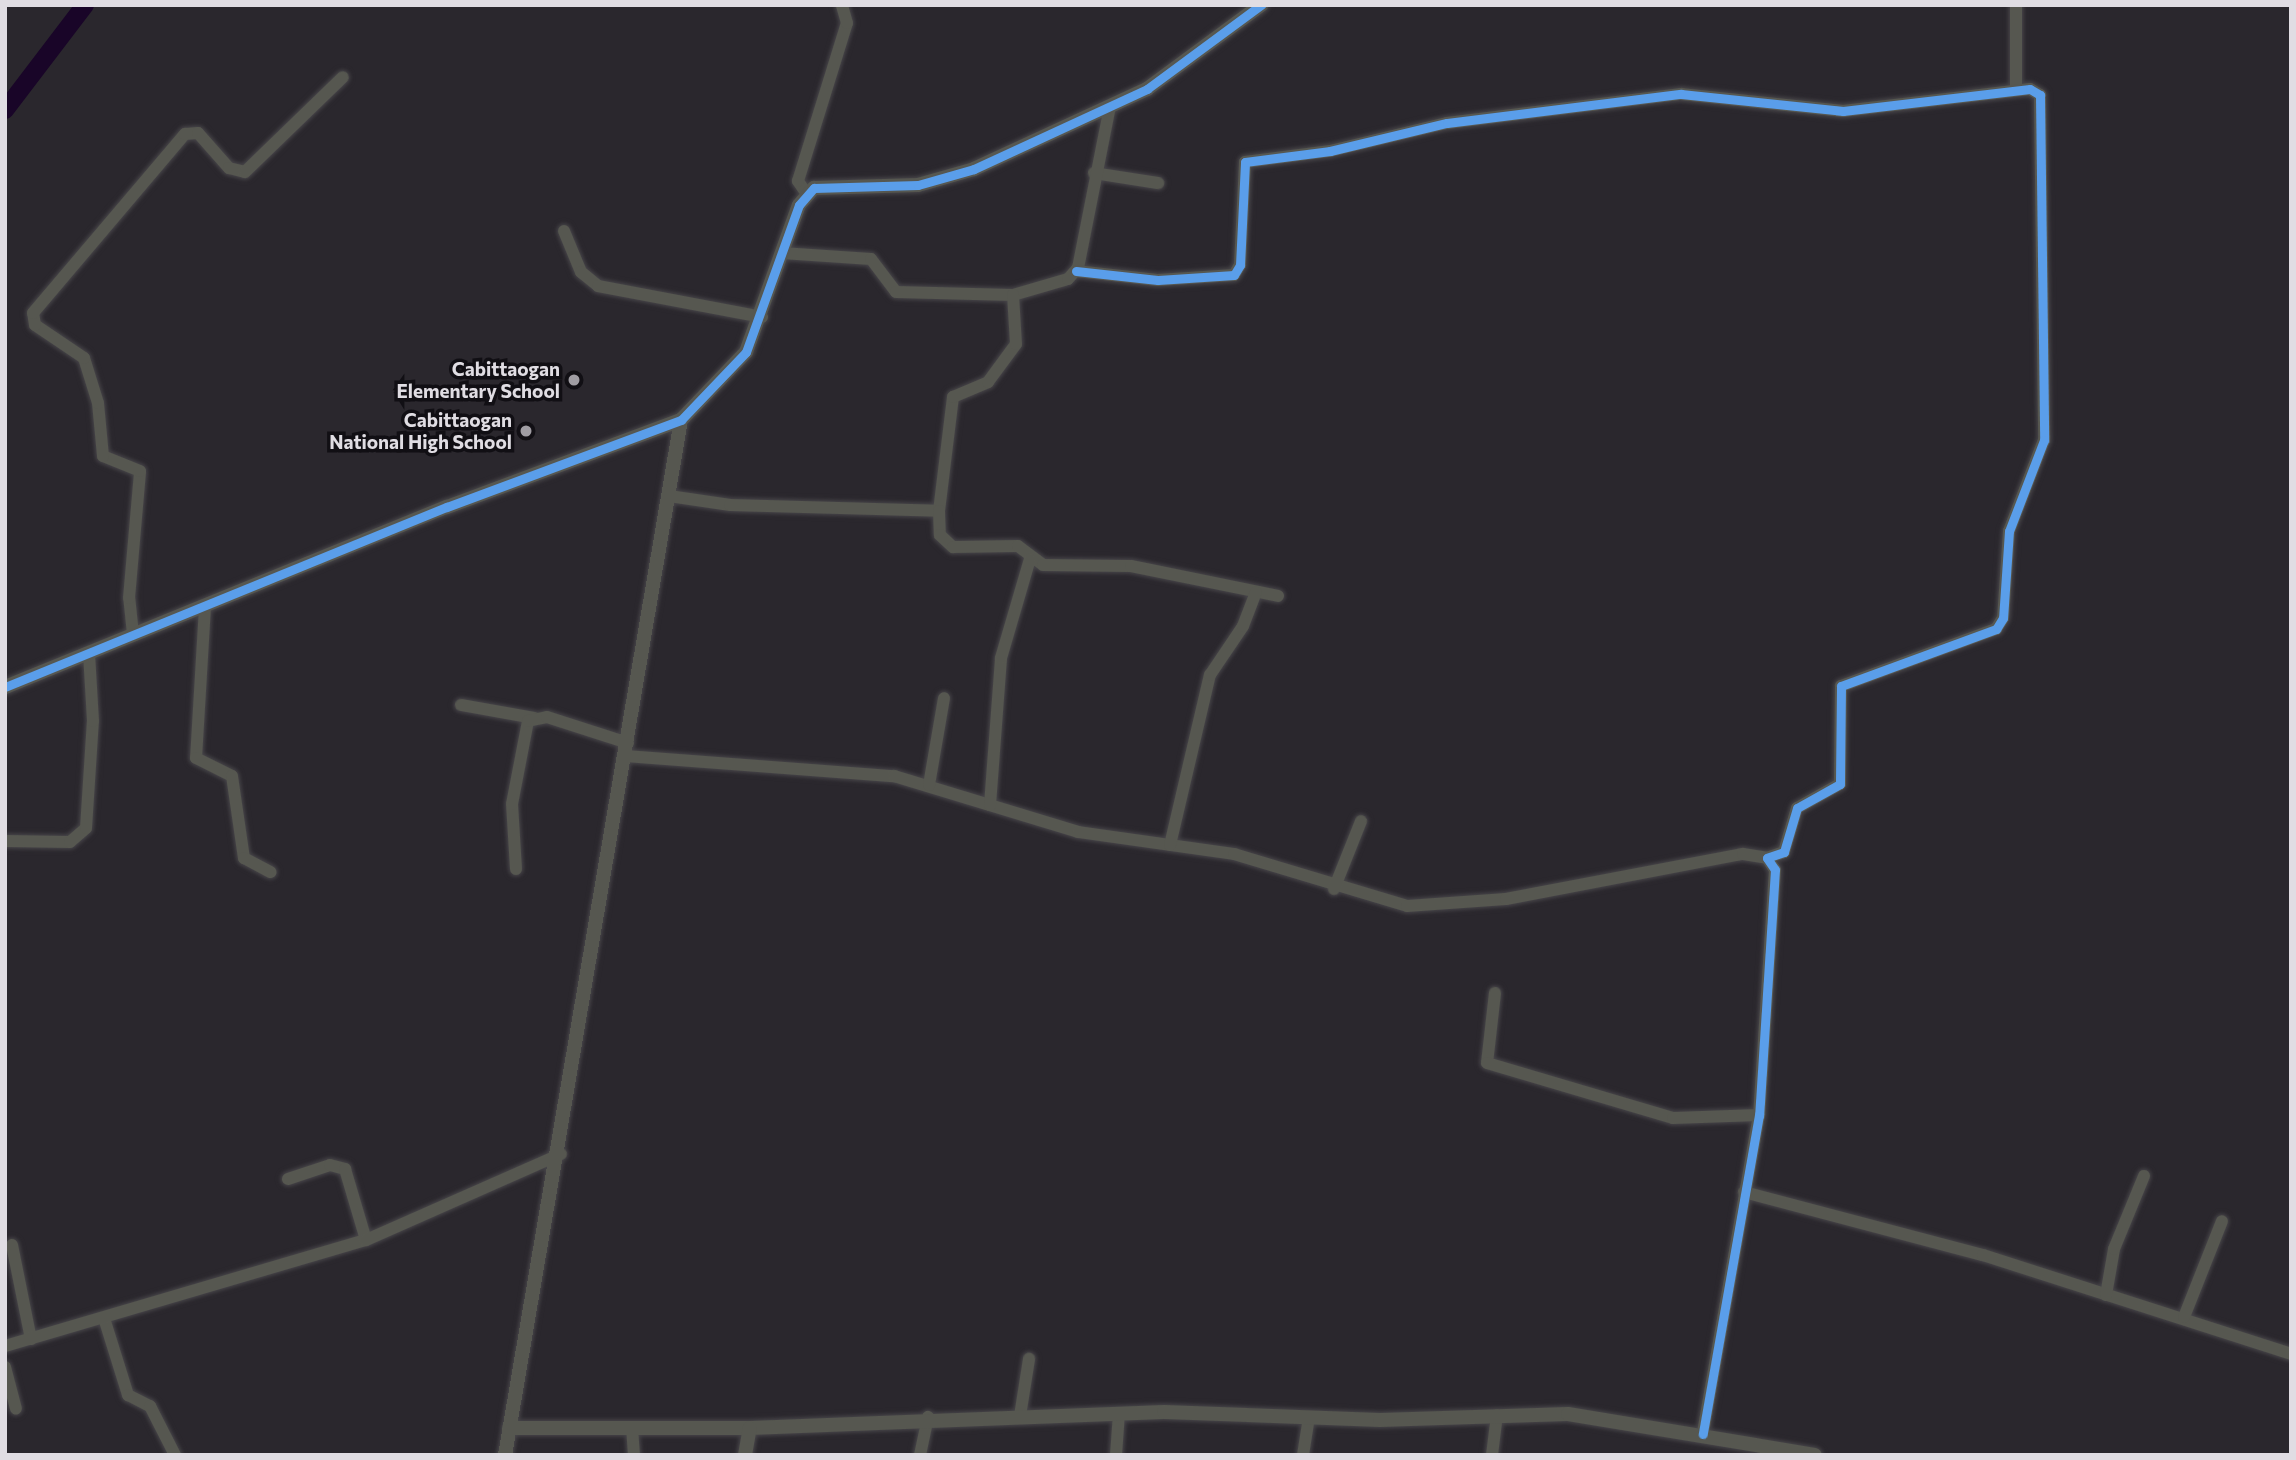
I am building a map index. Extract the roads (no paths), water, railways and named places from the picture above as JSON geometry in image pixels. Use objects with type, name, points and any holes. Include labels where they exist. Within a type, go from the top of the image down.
[{"type":"street","points":[[807,194],[798,181],[847,23],[842,5]]},
{"type":"street","points":[[5,687],[133,634],[681,420],[738,363],[762,317],[782,253],[807,194],[820,186],[895,188],[950,178],[1110,107],[1182,67],[1261,5]]},
{"type":"street","points":[[2016,5],[2016,90]]},
{"type":"street","points":[[133,634],[129,598],[140,471],[103,456],[84,358],[35,325],[33,313],[91,237],[185,134],[198,132],[229,168],[245,172],[343,77]]},
{"type":"street","points":[[461,705],[534,718],[626,749],[844,770],[929,785],[1100,838],[1234,855],[1334,889],[1407,906],[1463,905],[1743,854],[1767,858],[1784,852],[1797,808],[1840,784],[1841,686],[1996,629],[2003,618],[2009,531],[2045,432],[2041,100],[2034,90],[1843,111],[1665,95],[1472,119],[1331,151],[1248,160],[1239,175],[1238,273],[1158,280],[1076,271]]},
{"type":"street","points":[[782,253],[871,259],[896,292],[1013,295],[1068,279],[1076,271],[1094,173],[1110,107]]},
{"type":"street","points":[[1094,173],[1158,183]]},
{"type":"street","points":[[564,231],[581,272],[598,286],[762,317]]},
{"type":"street","points":[[1013,295],[1016,344],[988,382],[954,393],[939,511],[947,545],[1018,546],[1030,559],[1059,566],[1131,566],[1278,596]]},
{"type":"street","points":[[505,1455],[561,1154],[681,420]]},
{"type":"street","points":[[668,496],[730,505],[939,511]]},
{"type":"street","points":[[990,805],[1001,658],[1030,559]]},
{"type":"street","points":[[1170,845],[1210,675],[1243,626],[1256,592]]},
{"type":"street","points":[[205,607],[196,758],[232,776],[244,858],[271,872]]},
{"type":"street","points":[[5,841],[70,842],[86,828],[93,721],[89,653]]},
{"type":"street","points":[[929,785],[944,698]]},
{"type":"street","points":[[516,869],[512,804],[523,729],[534,718]]},
{"type":"street","points":[[1334,889],[1361,821]]},
{"type":"street","points":[[1703,1434],[1759,1115],[1775,870],[1767,858]]},
{"type":"street","points":[[1495,993],[1488,1063],[1672,1118],[1759,1115]]},
{"type":"street","points":[[5,1346],[366,1240],[561,1154]]},
{"type":"street","points":[[288,1179],[330,1166],[345,1169],[366,1240]]},
{"type":"street","points":[[2106,1295],[2114,1249],[2144,1177]]},
{"type":"street","points":[[1744,1192],[1850,1217],[2184,1317],[2291,1354]]},
{"type":"street","points":[[2184,1317],[2222,1221]]},
{"type":"street","points":[[12,1245],[32,1339]]},
{"type":"street","points":[[104,1318],[128,1395],[150,1406],[175,1455]]},
{"type":"street","points":[[1020,1416],[1029,1359]]},
{"type":"street","points":[[5,1367],[16,1409]]},
{"type":"street","points":[[509,1428],[750,1428],[928,1417],[1119,1413],[1309,1419],[1596,1416],[1815,1455]]},
{"type":"street","points":[[1115,1455],[1119,1413]]},
{"type":"street","points":[[1492,1455],[1497,1415]]},
{"type":"street","points":[[920,1455],[928,1417]]},
{"type":"street","points":[[1303,1455],[1309,1419]]},
{"type":"street","points":[[632,1427],[634,1455]]},
{"type":"street","points":[[745,1455],[750,1428]]},
{"type":"waterway","points":[[5,110],[85,5]]},
{"type":"place","name":"Cabittaogan Elementary School","points":[[574,380]]},
{"type":"place","name":"Cabittaogan National High School","points":[[526,431]]}]
